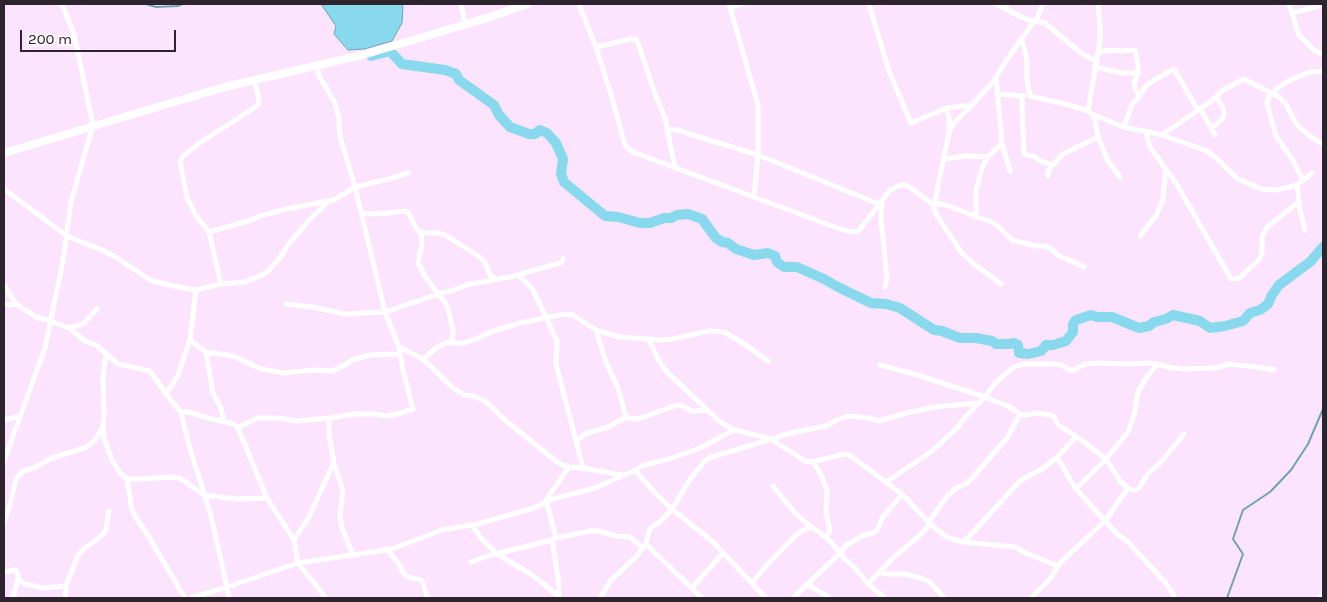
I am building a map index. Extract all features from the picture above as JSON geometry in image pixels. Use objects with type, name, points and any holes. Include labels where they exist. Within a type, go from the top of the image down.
[{"type":"street","points":[[4,461],[45,348],[67,236],[71,202],[93,125],[74,34],[62,4]]},
{"type":"street","points":[[461,4],[465,25]]},
{"type":"street","points":[[4,153],[221,88],[366,54],[528,4]]},
{"type":"street","points":[[579,4],[596,47],[626,145],[633,152],[840,230],[853,232],[861,228],[890,190],[900,185],[905,185],[935,204],[946,205],[998,227],[1012,240],[1050,248],[1058,255],[1084,267]]},
{"type":"street","points":[[744,4],[729,6],[758,105],[758,155],[754,197]]},
{"type":"street","points":[[869,4],[889,72],[911,123],[947,108],[972,104]]},
{"type":"street","points":[[996,4],[1006,6],[1019,16],[1048,25],[1096,64],[1122,72],[1138,73]]},
{"type":"street","points":[[949,133],[955,122],[996,76],[1036,21],[1043,4]]},
{"type":"street","points":[[1088,111],[1100,41],[1098,4]]},
{"type":"street","points":[[1288,4],[1299,35],[1314,50],[1323,55]]},
{"type":"street","points":[[1292,13],[1323,5]]},
{"type":"street","points":[[596,47],[636,39],[665,118],[676,168]]},
{"type":"street","points":[[1022,40],[1027,60],[1027,80],[1030,96]]},
{"type":"street","points":[[1098,52],[1135,50],[1138,73],[1134,83],[1136,91],[1140,95]]},
{"type":"street","points":[[238,428],[258,418],[279,418],[296,421],[355,414],[387,416],[413,409],[403,370],[400,347],[385,312],[362,214],[340,136],[339,118],[334,101],[319,76],[317,65]]},
{"type":"street","points":[[1124,127],[1132,104],[1146,86],[1174,69],[1215,135]]},
{"type":"street","points":[[1303,180],[1292,159],[1276,136],[1267,104],[1268,98],[1293,78],[1310,72],[1323,71]]},
{"type":"street","points":[[996,76],[1002,142],[1010,171]]},
{"type":"street","points":[[1162,135],[1223,90],[1244,79],[1273,93],[1286,104],[1299,127],[1323,144]]},
{"type":"street","points":[[221,284],[209,232],[197,217],[187,198],[180,162],[184,156],[201,142],[258,104],[259,99],[254,80]]},
{"type":"street","points":[[998,94],[1030,96],[1069,105],[1124,127],[1162,135],[1207,151],[1238,179],[1261,189],[1277,190],[1297,185],[1312,172]]},
{"type":"street","points":[[1022,96],[1025,154],[1053,164]]},
{"type":"street","points":[[1211,127],[1223,118],[1224,112],[1216,97]]},
{"type":"street","points":[[947,108],[949,133],[935,204],[936,214],[961,252],[1001,284]]},
{"type":"street","points":[[1094,115],[1098,138],[1108,162],[1120,176]]},
{"type":"street","points":[[668,129],[677,130],[758,155],[880,202]]},
{"type":"street","points":[[1146,132],[1150,147],[1176,183],[1231,279],[1239,278],[1259,260],[1262,253],[1262,237],[1268,227],[1299,202]]},
{"type":"street","points":[[1048,176],[1048,171],[1063,154],[1098,138]]},
{"type":"street","points":[[976,217],[977,185],[982,168],[988,157],[1002,142]]},
{"type":"street","points":[[943,159],[973,156],[988,157]]},
{"type":"street","points":[[1140,236],[1157,214],[1162,199],[1166,171]]},
{"type":"street","points":[[209,232],[286,209],[334,200],[355,187],[408,173]]},
{"type":"street","points":[[1297,185],[1305,230]]},
{"type":"street","points":[[4,189],[67,236],[117,258],[150,280],[196,290],[258,278],[279,259],[310,219],[329,201]]},
{"type":"street","points":[[880,202],[886,278],[885,287]]},
{"type":"street","points":[[362,214],[408,212],[416,228],[421,232],[445,235],[480,257],[485,262],[490,275],[496,280]]},
{"type":"street","points":[[421,232],[422,244],[418,263],[426,278],[446,304],[453,331],[451,343]]},
{"type":"street","points":[[286,304],[345,314],[385,312],[473,283],[482,283],[518,275],[560,263],[563,259]]},
{"type":"street","points":[[518,275],[531,287],[545,318],[552,328],[556,341],[556,364],[583,468]]},
{"type":"street","points":[[4,285],[16,304],[36,317],[69,328],[81,338],[96,345],[118,364],[150,371],[173,404],[181,412],[188,442],[210,512],[229,598]]},
{"type":"street","points":[[165,392],[171,387],[178,375],[190,340],[196,290]]},
{"type":"street","points":[[4,303],[16,304]]},
{"type":"street","points":[[69,328],[83,324],[97,309]]},
{"type":"street","points":[[423,359],[439,346],[446,343],[464,342],[520,323],[564,314],[572,315],[596,330],[620,337],[649,340],[672,339],[709,331],[724,332],[768,361]]},
{"type":"street","points":[[596,330],[606,362],[618,388],[626,417]]},
{"type":"street","points":[[190,340],[206,352],[233,356],[261,369],[284,373],[312,370],[332,371],[352,360],[370,355],[400,355]]},
{"type":"street","points":[[649,340],[659,361],[667,372],[706,410],[720,422],[734,430],[771,440],[805,461],[812,462],[845,454],[851,456],[902,494],[929,524],[948,538],[964,542],[1015,547],[1058,566]]},
{"type":"street","points":[[400,347],[423,359],[453,388],[464,395],[473,396],[485,401],[505,420],[562,465],[622,475]]},
{"type":"street","points":[[206,352],[213,393],[223,412],[224,421]]},
{"type":"street","points":[[106,354],[103,377],[104,439],[113,462],[127,479],[132,510],[185,598]]},
{"type":"street","points":[[886,482],[932,451],[985,397],[996,382],[1014,368],[1024,364],[1055,364],[1070,370],[1096,362],[1158,364],[1186,369],[1216,368],[1229,364],[1268,370],[1274,369]]},
{"type":"street","points":[[1076,489],[1128,432],[1134,415],[1138,392],[1148,375],[1158,364]]},
{"type":"street","points":[[880,365],[918,375],[985,397],[1010,407],[1020,414],[1037,412],[1051,415],[1058,425],[1106,458],[1120,481],[1132,490],[1140,487],[1146,476],[1161,462],[1184,434]]},
{"type":"street","points":[[600,598],[610,580],[636,557],[645,546],[652,526],[666,517],[691,478],[709,458],[791,433],[826,426],[848,416],[870,418],[879,421],[936,407],[979,403]]},
{"type":"street","points":[[576,441],[586,433],[608,427],[626,417],[633,419],[641,418],[680,405],[692,411],[706,410]]},
{"type":"street","points":[[181,412],[224,421],[234,424],[238,428],[267,498],[294,540],[298,563],[326,598]]},
{"type":"street","points":[[868,584],[893,558],[919,536],[948,495],[973,477],[1007,438],[1020,414]]},
{"type":"street","points":[[4,420],[20,416]]},
{"type":"street","points":[[329,418],[329,435],[334,462],[343,491],[340,516],[342,528],[353,555]]},
{"type":"street","points":[[4,522],[16,479],[22,470],[34,468],[52,458],[87,447],[96,439],[103,427]]},
{"type":"street","points":[[191,598],[298,563],[392,549],[442,530],[472,525],[516,513],[547,503],[556,498],[595,488],[642,466],[700,448],[734,430]]},
{"type":"street","points":[[964,542],[1020,481],[1042,469],[1057,457],[1076,436]]},
{"type":"street","points":[[1057,457],[1076,489],[1117,534],[1154,569],[1175,598]]},
{"type":"street","points":[[294,540],[308,517],[334,462]]},
{"type":"street","points":[[812,462],[826,486],[826,513],[830,530],[826,537]]},
{"type":"street","points":[[560,598],[554,539],[547,498],[569,467]]},
{"type":"street","points":[[636,470],[646,484],[672,509],[712,541],[766,598]]},
{"type":"street","points":[[127,479],[180,478],[204,495],[237,499],[267,498]]},
{"type":"street","points":[[774,486],[794,512],[826,537],[868,584],[886,598]]},
{"type":"street","points":[[1031,598],[1050,580],[1058,566],[1076,547],[1105,521],[1128,488]]},
{"type":"street","points":[[793,598],[847,545],[878,529],[882,518],[902,494]]},
{"type":"street","points":[[65,598],[66,586],[78,555],[106,530],[109,511]]},
{"type":"street","points":[[472,525],[481,538],[497,554],[544,584],[560,598]]},
{"type":"street","points":[[752,583],[794,537],[811,527]]},
{"type":"street","points":[[471,562],[554,539],[590,531],[599,531],[616,536],[630,537],[645,546],[702,598]]},
{"type":"street","points":[[385,550],[399,564],[404,574],[421,580],[427,598]]},
{"type":"street","points":[[692,588],[723,552]]},
{"type":"street","points":[[4,572],[16,570],[18,579],[13,598]]},
{"type":"street","points":[[880,572],[885,574],[906,574],[921,578],[930,582],[944,598]]},
{"type":"street","points":[[18,579],[25,584],[43,588],[66,586]]},
{"type":"street","points":[[807,584],[830,598]]},
{"type":"street","points":[[1319,598],[1323,594]]},
{"type":"water","points":[[321,4],[402,4],[402,23],[392,41],[364,49],[348,50],[334,34],[336,26]]},
{"type":"waterway","points":[[146,4],[156,7],[178,6],[182,4]]},
{"type":"waterway","points":[[371,56],[390,51],[402,64],[445,70],[456,74],[459,80],[494,105],[499,115],[510,127],[529,134],[535,134],[540,130],[547,133],[556,143],[563,159],[561,174],[564,182],[605,216],[618,217],[640,223],[650,223],[664,218],[688,214],[702,219],[716,238],[736,249],[754,255],[768,253],[775,256],[777,262],[784,267],[797,267],[871,303],[886,304],[900,308],[934,330],[960,338],[976,338],[992,341],[996,344],[1014,343],[1018,345],[1019,353],[1028,354],[1041,351],[1046,345],[1066,341],[1073,332],[1073,324],[1076,320],[1091,315],[1112,317],[1139,328],[1149,326],[1154,322],[1173,315],[1200,321],[1210,328],[1243,321],[1250,313],[1260,310],[1268,304],[1279,285],[1310,262],[1323,247]]},
{"type":"waterway","points":[[1227,598],[1243,554],[1233,539],[1243,510],[1270,492],[1291,470],[1308,444],[1323,409]]}]
